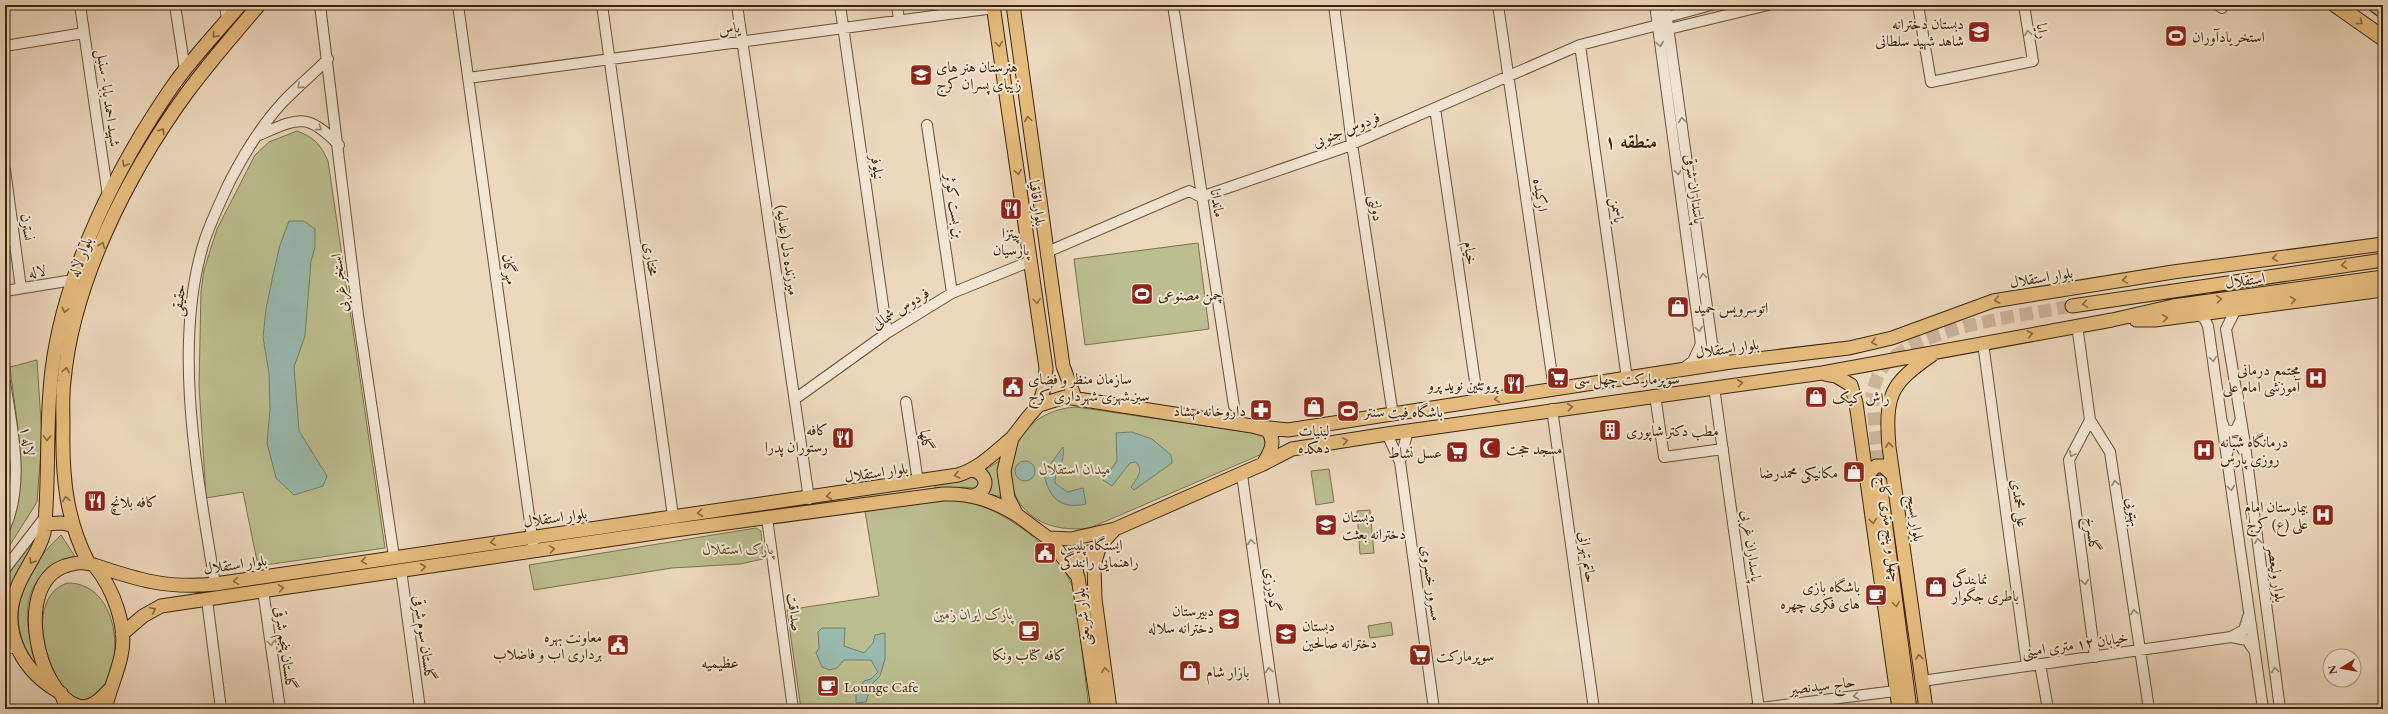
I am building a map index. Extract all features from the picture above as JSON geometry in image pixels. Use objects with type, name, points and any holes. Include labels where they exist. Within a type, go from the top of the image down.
[{"type":"highway","points":[[2336,5],[2383,38]]},
{"type":"highway","points":[[2376,5],[2383,10]]},
{"type":"main road","name":"بلوار لاله","points":[[11,648],[12,604],[16,590],[40,546],[45,521],[48,407],[52,369],[61,325],[73,280],[108,196],[140,137],[174,84],[240,5]]},
{"type":"main road","name":"بلوار لاله","points":[[91,564],[71,525],[65,494],[62,438],[64,381],[73,326],[87,281],[114,215],[149,150],[186,94],[259,5]]},
{"type":"main road","name":"بلوار اقاقیا","points":[[1013,5],[1062,366],[1075,398]]},
{"type":"main road","name":"بلوار اقاقیا","points":[[994,6],[1046,368],[1045,385],[1039,405]]},
{"type":"main road","points":[[174,84],[186,94]]},
{"type":"main road","name":"بلوار استقلال","points":[[1252,426],[1288,430],[1682,371],[1731,362],[1849,348],[1892,338],[1993,301],[2168,273],[2383,244]]},
{"type":"main road","name":"استقلال","points":[[2072,306],[2209,284],[2383,260]]},
{"type":"main road","points":[[2168,273],[2209,284],[2237,264]]},
{"type":"main road","name":"استقلال","points":[[2112,320],[2173,306],[2383,277]]},
{"type":"main road","points":[[1263,464],[1272,449],[1272,438],[1267,430],[1252,426],[1075,398],[1053,399],[1039,405],[1012,438],[1004,471],[1008,498],[1017,516],[1048,538],[1071,539],[1115,529],[1242,475],[1292,449],[1552,409],[1714,386],[1822,373],[2076,325],[2112,320],[2155,320],[2383,290]]},
{"type":"main road","name":"بلوار بسیج","points":[[1926,709],[1888,425],[1892,394],[1900,379],[1907,372],[1937,351]]},
{"type":"main road","name":"چهل و پنج متری کاج","points":[[1822,373],[1836,376],[1851,385],[1856,402],[1874,482],[1898,709]]},
{"type":"main road","name":"بلوار استقلال","points":[[91,564],[138,580],[160,585],[186,587],[215,584],[531,536],[809,499],[958,476],[974,470],[1012,438]]},
{"type":"main road","points":[[1894,474],[1883,466],[1876,466],[1868,474],[1874,482],[1910,709]]},
{"type":"main road","points":[[973,496],[980,494],[985,487],[986,479],[981,473],[974,470]]},
{"type":"main road","name":"بلوار استقلال","points":[[122,634],[152,610],[161,606],[401,570],[943,494],[973,496],[995,503],[1017,516]]},
{"type":"main road","points":[[45,521],[71,525]]},
{"type":"main road","points":[[1077,574],[1075,564],[1079,553],[1089,552],[1094,558],[1100,545],[1115,529]]},
{"type":"main road","name":"بلوار شریعتی","points":[[1048,538],[1077,574],[1084,602],[1098,709]]},
{"type":"main road","name":"بلوار شریعتی","points":[[1094,558],[1095,599],[1110,709]]},
{"type":"main road","points":[[105,709],[109,690],[116,675],[122,654],[122,634],[114,601],[105,580],[91,564],[80,562],[60,568],[46,578],[39,591],[34,610],[39,648],[52,681],[61,693],[72,703],[83,707],[97,702],[109,690]]},
{"type":"main road","points":[[11,648],[47,685],[61,693],[67,709]]},
{"type":"street","name":"شهید احمد بابا - سنبل","points":[[80,5],[108,196]]},
{"type":"street","points":[[175,5],[185,70]]},
{"type":"street","points":[[225,5],[228,20]]},
{"type":"street","name":"استخر غربی","points":[[320,5],[339,145],[358,315],[394,557]]},
{"type":"street","name":"مهرگان","points":[[458,5],[534,551]]},
{"type":"street","name":"مختاری","points":[[602,5],[673,516]]},
{"type":"street","name":"میرزنده دل (عدلیه)","points":[[737,5],[809,499]]},
{"type":"street","name":"نیلوفر","points":[[840,5],[887,333]]},
{"type":"street","points":[[897,5],[899,20]]},
{"type":"street","name":"ماندانا","points":[[1173,5],[1234,406]]},
{"type":"street","name":"دولتی","points":[[1334,5],[1352,144],[1393,414]]},
{"type":"street","name":"ارکیده","points":[[1498,5],[1554,389]]},
{"type":"street","name":"پاسداران شرقی","points":[[1655,5],[1701,344]]},
{"type":"street","name":"پاسداران شرقی","points":[[1665,5],[1712,343],[1721,357],[1731,362]]},
{"type":"street","points":[[1658,25],[1669,29],[1768,5]]},
{"type":"street","name":"رایا","points":[[1918,5],[1931,82],[2032,61],[2024,5]]},
{"type":"street","name":"یاس","points":[[468,78],[743,42],[994,6]]},
{"type":"street","points":[[1706,6],[1706,19]]},
{"type":"street","name":"فردوس جنوبی","points":[[1201,197],[1352,144],[1580,45],[1658,25],[1667,17],[1706,6]]},
{"type":"street","points":[[5,46],[84,33]]},
{"type":"street","name":"یاسمن","points":[[1580,45],[1627,379]]},
{"type":"street","name":"حقیقی","points":[[215,584],[192,429],[190,322],[195,282],[205,240],[234,172],[257,136],[282,103],[328,59]]},
{"type":"street","name":"خیام","points":[[1435,108],[1478,402]]},
{"type":"street","points":[[257,136],[292,121],[308,122],[318,125],[339,145]]},
{"type":"street","name":"بن بست کوثر","points":[[927,125],[952,292]]},
{"type":"street","name":"نسترن","points":[[5,170],[21,288]]},
{"type":"street","points":[[1047,252],[1189,191],[1201,197]]},
{"type":"street","name":"فردوس شمالی","points":[[795,399],[887,333],[952,292],[1031,261]]},
{"type":"street","name":"لاله","points":[[5,291],[73,280]]},
{"type":"street","name":"بلوار ولیعصر","points":[[2242,308],[2234,311],[2226,329],[2247,456],[2280,709]]},
{"type":"street","points":[[2195,314],[2207,320],[2263,709]]},
{"type":"street","name":"بهتویی","points":[[2076,325],[2090,420],[2110,452],[2149,709]]},
{"type":"street","points":[[2210,340],[2218,331],[2224,332],[2228,340]]},
{"type":"street","points":[[1701,344],[1703,354],[1708,357],[1712,354],[1712,343]]},
{"type":"street","name":"علی محمدی","points":[[1983,343],[2027,666]]},
{"type":"street","points":[[1682,371],[1693,361],[1701,344]]},
{"type":"street","name":"لاله ۱","points":[[5,382],[16,464],[15,486],[5,528]]},
{"type":"street","name":"پاسداران غربی","points":[[1714,386],[1757,709]]},
{"type":"street","points":[[1655,395],[1664,457],[1723,449]]},
{"type":"street","name":"گلها","points":[[906,402],[918,482]]},
{"type":"street","name":"حاتم تهرانی","points":[[1552,409],[1594,709]]},
{"type":"street","points":[[2222,422],[2225,430],[2231,432],[2236,430],[2241,419]]},
{"type":"street","name":"گلسرخ","points":[[2090,420],[2068,460],[2094,657]]},
{"type":"street","points":[[1400,462],[1408,430]]},
{"type":"street","points":[[1387,434],[1400,462]]},
{"type":"street","points":[[2226,455],[2229,446],[2234,443],[2239,444],[2247,456]]},
{"type":"street","name":"مسرور خسروی","points":[[1400,462],[1434,709]]},
{"type":"street","name":"گودرزی","points":[[1242,475],[1275,709]]},
{"type":"street","name":"صداقت","points":[[767,518],[793,709]]},
{"type":"street","points":[[5,569],[45,521]]},
{"type":"street","name":"گلستان سوم شرقی","points":[[401,570],[420,709]]},
{"type":"street","name":"گلستان پنجم شرقی","points":[[263,590],[280,709]]},
{"type":"street","points":[[207,600],[221,709]]},
{"type":"street","points":[[2231,638],[2244,630],[2249,613]]},
{"type":"street","points":[[2231,638],[2247,640],[2255,653]]},
{"type":"street","name":"خیابان ۱۲ متری امینی","points":[[1922,681],[2231,638]]},
{"type":"street","points":[[2040,664],[2048,709]]},
{"type":"street","name":"حاج سیدنصیر","points":[[1757,709],[1895,691]]},
{"type":"green space","points":[[297,131],[316,142],[323,150],[328,161],[385,548],[258,566],[243,492],[206,498],[199,386],[201,291],[204,270],[217,229],[255,155],[269,142]]},
{"type":"green space","name":"چمن مصنوعی","points":[[1198,243],[1209,329],[1085,345],[1074,259]]},
{"type":"green space","points":[[37,360],[42,437],[37,502],[5,553],[7,531],[17,488],[20,465],[18,430],[10,367]]},
{"type":"green space","name":"میدان استقلال","points":[[1076,407],[1261,434],[1265,435],[1269,444],[1262,454],[1090,528],[1056,527],[1031,515],[1016,497],[1011,474],[1014,451],[1026,430],[1047,414]]},
{"type":"green space","points":[[999,461],[999,481],[1004,497],[987,494],[984,471]]},
{"type":"green space","points":[[1329,469],[1334,502],[1316,505],[1311,471]]},
{"type":"green space","points":[[975,475],[983,482],[975,488],[964,487],[935,490],[935,485],[963,481]]},
{"type":"green space","name":"پارک ایران زمین","points":[[941,500],[958,500],[976,504],[1010,520],[1042,545],[1066,573],[1075,593],[1079,616],[1089,709],[801,709],[787,610],[879,596],[865,511]]},
{"type":"green space","points":[[1370,510],[1374,553],[1360,554],[1357,511]]},
{"type":"green space","name":"پارک استقلال","points":[[756,528],[761,531],[763,559],[740,564],[672,568],[534,590],[529,565]]},
{"type":"green space","points":[[61,535],[76,558],[56,565],[41,576],[32,590],[28,605],[28,623],[31,641],[45,676],[31,658],[22,640],[18,621],[19,603],[24,585],[33,568]]},
{"type":"green space","points":[[37,537],[7,611],[6,639],[5,578]]},
{"type":"green space","points":[[67,583],[87,587],[101,600],[111,618],[115,639],[114,660],[108,679],[99,694],[85,701],[74,698],[63,688],[53,671],[46,651],[43,630],[44,610],[52,593]]},
{"type":"green space","points":[[1391,622],[1393,635],[1370,638],[1368,626]]},
{"type":"water","points":[[289,221],[304,221],[315,229],[315,247],[311,261],[305,336],[294,367],[299,431],[327,476],[323,486],[294,495],[276,478],[267,443],[270,409],[269,373],[263,337],[266,309],[273,275],[280,245]]},
{"type":"water","points":[[1132,432],[1152,439],[1171,455],[1172,463],[1134,490],[1131,487],[1140,471],[1136,462],[1130,463],[1112,486],[1103,480],[1117,461],[1116,433]]},
{"type":"water","points":[[1063,447],[1063,459],[1055,478],[1055,483],[1067,492],[1083,488],[1086,504],[1069,505],[1062,503],[1052,495],[1049,489],[1044,473]]},
{"type":"water","points":[[1021,461],[1029,461],[1035,467],[1035,475],[1029,481],[1021,481],[1015,475],[1015,467]]},
{"type":"water","points":[[822,628],[845,628],[844,646],[864,653],[873,643],[875,635],[885,633],[885,659],[880,676],[871,685],[866,702],[856,703],[856,692],[864,681],[871,679],[878,672],[871,660],[844,660],[837,668],[830,670],[822,667],[816,653],[819,648],[818,632]]},
{"type":"tunnel","points":[[1880,482],[1872,394],[1879,374],[1886,364],[1903,351],[1924,340],[1948,332],[1974,324],[2072,306]]},
{"type":"place","name":"دبستان دخترانه شاهد شهید سلطانی","points":[[1979,32]]},
{"type":"place","name":"استخر یادآوران","points":[[2176,36]]},
{"type":"place","name":"هنرستان هنر های زیبای پسران کرج","points":[[921,75]]},
{"type":"place","name":"پیتزا پارسیان","points":[[1011,209]]},
{"type":"place","name":"چمن مصنوعی","points":[[1142,294]]},
{"type":"place","name":"اتوسرویس حمید","points":[[1678,307]]},
{"type":"place","name":"سوپرمارکت چهل سی","points":[[1558,378]]},
{"type":"place","name":"مجتمع درمانی آموزشی امام علی","points":[[2316,378]]},
{"type":"place","name":"پروتئین نوید پرو","points":[[1514,384]]},
{"type":"place","name":"سازمان منظر و فضای سبز شهری شهرداری کرج","points":[[1013,387]]},
{"type":"place","name":"راش کیک","points":[[1816,397]]},
{"type":"place","name":"لبنیات دهکده","points":[[1314,407]]},
{"type":"place","name":"داروخانه مهشاد","points":[[1261,410]]},
{"type":"place","name":"باشگاه فیت سنتر","points":[[1348,411]]},
{"type":"place","name":"مطب دکتر شاپوری","points":[[1610,430]]},
{"type":"place","name":"کافه رستوران پدرا","points":[[843,438]]},
{"type":"place","name":"مسجد حجت","points":[[1490,448]]},
{"type":"place","name":"درمانگاه شبانه روزی پارس","points":[[2204,450]]},
{"type":"place","name":"عسل نشاط","points":[[1457,452]]},
{"type":"place","name":"مکانیکی محمدرضا","points":[[1854,472]]},
{"type":"place","name":"کافه بلانچ","points":[[95,501]]},
{"type":"place","name":"بیمارستان امام علی (ع) کرج","points":[[2323,515]]},
{"type":"place","name":"دبستان دخترانه بعثت","points":[[1326,525]]},
{"type":"place","name":"ایستگاه پلیس راهنمایی رانندگی","points":[[1045,553]]},
{"type":"place","name":"نمایندگی باطری جگوار","points":[[1936,587]]},
{"type":"place","name":"باشگاه بازی های فکری چهره","points":[[1876,595]]},
{"type":"place","name":"دبیرستان دخترانه سلاله","points":[[1229,619]]},
{"type":"place","name":"کافه کتاب ونکا","points":[[1029,631]]},
{"type":"place","name":"دبستان دخترانه صالحین","points":[[1286,634]]},
{"type":"place","name":"معاونت بهره برداری اب و فاضلاب","points":[[618,645]]},
{"type":"place","name":"سوپرمارکت","points":[[1420,655]]},
{"type":"place","name":"بازار شام","points":[[1190,671]]},
{"type":"place","name":"Lounge Cafe","points":[[828,686]]},
{"type":"district","name":"منطقه ۱","points":[[1631,141]]},
{"type":"district","name":"عظیمیه","points":[[720,662]]}]
